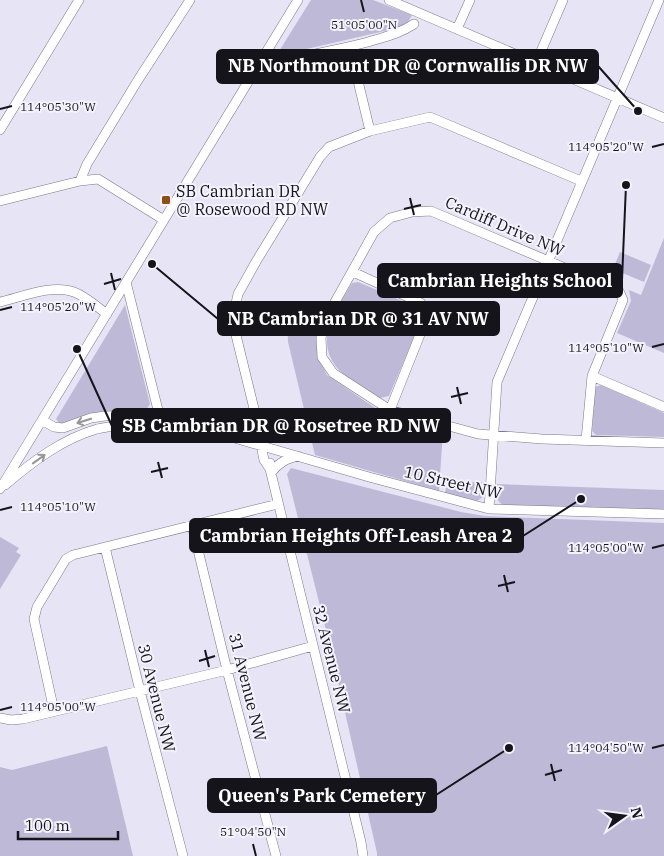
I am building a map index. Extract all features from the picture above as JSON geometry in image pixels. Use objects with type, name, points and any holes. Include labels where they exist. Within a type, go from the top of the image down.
[{"type":"street","points":[[0,130],[79,0]]},
{"type":"street","points":[[80,181],[87,164],[138,80],[190,0]]},
{"type":"street","points":[[0,489],[298,0]]},
{"type":"street","points":[[389,0],[664,118]]},
{"type":"street","points":[[457,29],[470,0]]},
{"type":"street","points":[[536,63],[563,0]]},
{"type":"street","points":[[489,509],[497,382],[659,0]]},
{"type":"street","points":[[255,70],[400,33],[414,24]]},
{"type":"street","points":[[348,47],[352,56],[370,131]]},
{"type":"street","name":"32 Avenue NW","points":[[363,856],[362,842],[270,471],[271,465],[264,446],[263,435],[258,423],[235,331],[234,313],[238,294],[320,157],[329,147],[370,131],[430,117],[581,181]]},
{"type":"street","points":[[0,201],[80,181],[98,179],[164,220]]},
{"type":"street","name":"Cardiff Drive NW","points":[[592,376],[623,300],[619,291],[430,211],[412,212],[390,218],[374,232],[325,320],[321,338],[322,357],[332,373],[390,410],[478,434],[493,436],[664,443]]},
{"type":"street","points":[[353,272],[421,303],[428,317],[390,410]]},
{"type":"street","points":[[0,489],[65,442],[96,430],[138,423],[153,418],[158,410],[126,282]]},
{"type":"street","points":[[0,302],[50,290],[64,290],[79,294],[107,314]]},
{"type":"street","points":[[586,440],[592,376],[664,407]]},
{"type":"street","name":"10 Street NW","points":[[42,420],[58,428],[105,416],[138,414],[237,438],[489,509],[664,514]]},
{"type":"street","points":[[237,438],[252,431],[258,423]]},
{"type":"street","points":[[270,471],[288,458],[298,456]]},
{"type":"street","points":[[54,711],[34,619],[37,607],[66,559],[73,555],[278,504]]},
{"type":"street","name":"31 Avenue NW","points":[[192,525],[276,856]]},
{"type":"street","name":"30 Avenue NW","points":[[105,547],[183,856]]},
{"type":"street","points":[[0,718],[11,720],[23,719],[228,670],[313,646]]},
{"type":"shaded area","points":[[311,0],[373,0],[412,15],[407,24],[402,27],[276,56]]},
{"type":"shaded area","points":[[664,238],[664,353],[617,333],[631,301],[629,290],[641,295]]},
{"type":"shaded area","points":[[620,252],[651,265],[644,282],[613,269]]},
{"type":"shaded area","points":[[358,282],[416,307],[421,321],[389,396],[380,398],[341,372],[331,358],[327,347],[327,336],[334,314],[352,283]]},
{"type":"shaded area","points":[[288,304],[320,318],[316,341],[319,359],[327,375],[384,414],[443,431],[439,491],[315,455],[288,342]]},
{"type":"shaded area","points":[[125,305],[150,404],[146,410],[104,412],[61,425],[56,419]]},
{"type":"shaded area","points":[[601,385],[664,413],[664,437],[596,435],[592,431],[595,387]]},
{"type":"shaded area","points":[[291,468],[461,512],[485,516],[664,523],[664,856],[377,856],[329,642],[287,474]]},
{"type":"shaded area","points":[[447,482],[484,482],[483,497],[477,501],[445,493]]},
{"type":"shaded area","points":[[497,484],[664,490],[664,511],[503,505],[497,496]]},
{"type":"shaded area","points":[[0,537],[19,548],[16,552],[21,555],[0,589]]},
{"type":"shaded area","points":[[107,746],[133,856],[0,856],[0,767],[12,770]]},
{"type":"place","name":"NB Northmount DR @ Cornwallis DR NW","points":[[638,111]]},
{"type":"place","name":"Cambrian Heights School","points":[[626,185]]},
{"type":"place","name":"SB Cambrian DR @ Rosewood RD NW","points":[[166,200]]},
{"type":"place","name":"NB Cambrian DR @ 31 AV NW","points":[[152,264]]},
{"type":"place","name":"SB Cambrian DR @ Rosetree RD NW","points":[[77,349]]},
{"type":"place","name":"Cambrian Heights Off-Leash Area 2","points":[[581,499]]},
{"type":"place","name":"Queen's Park Cemetery","points":[[509,748]]}]
